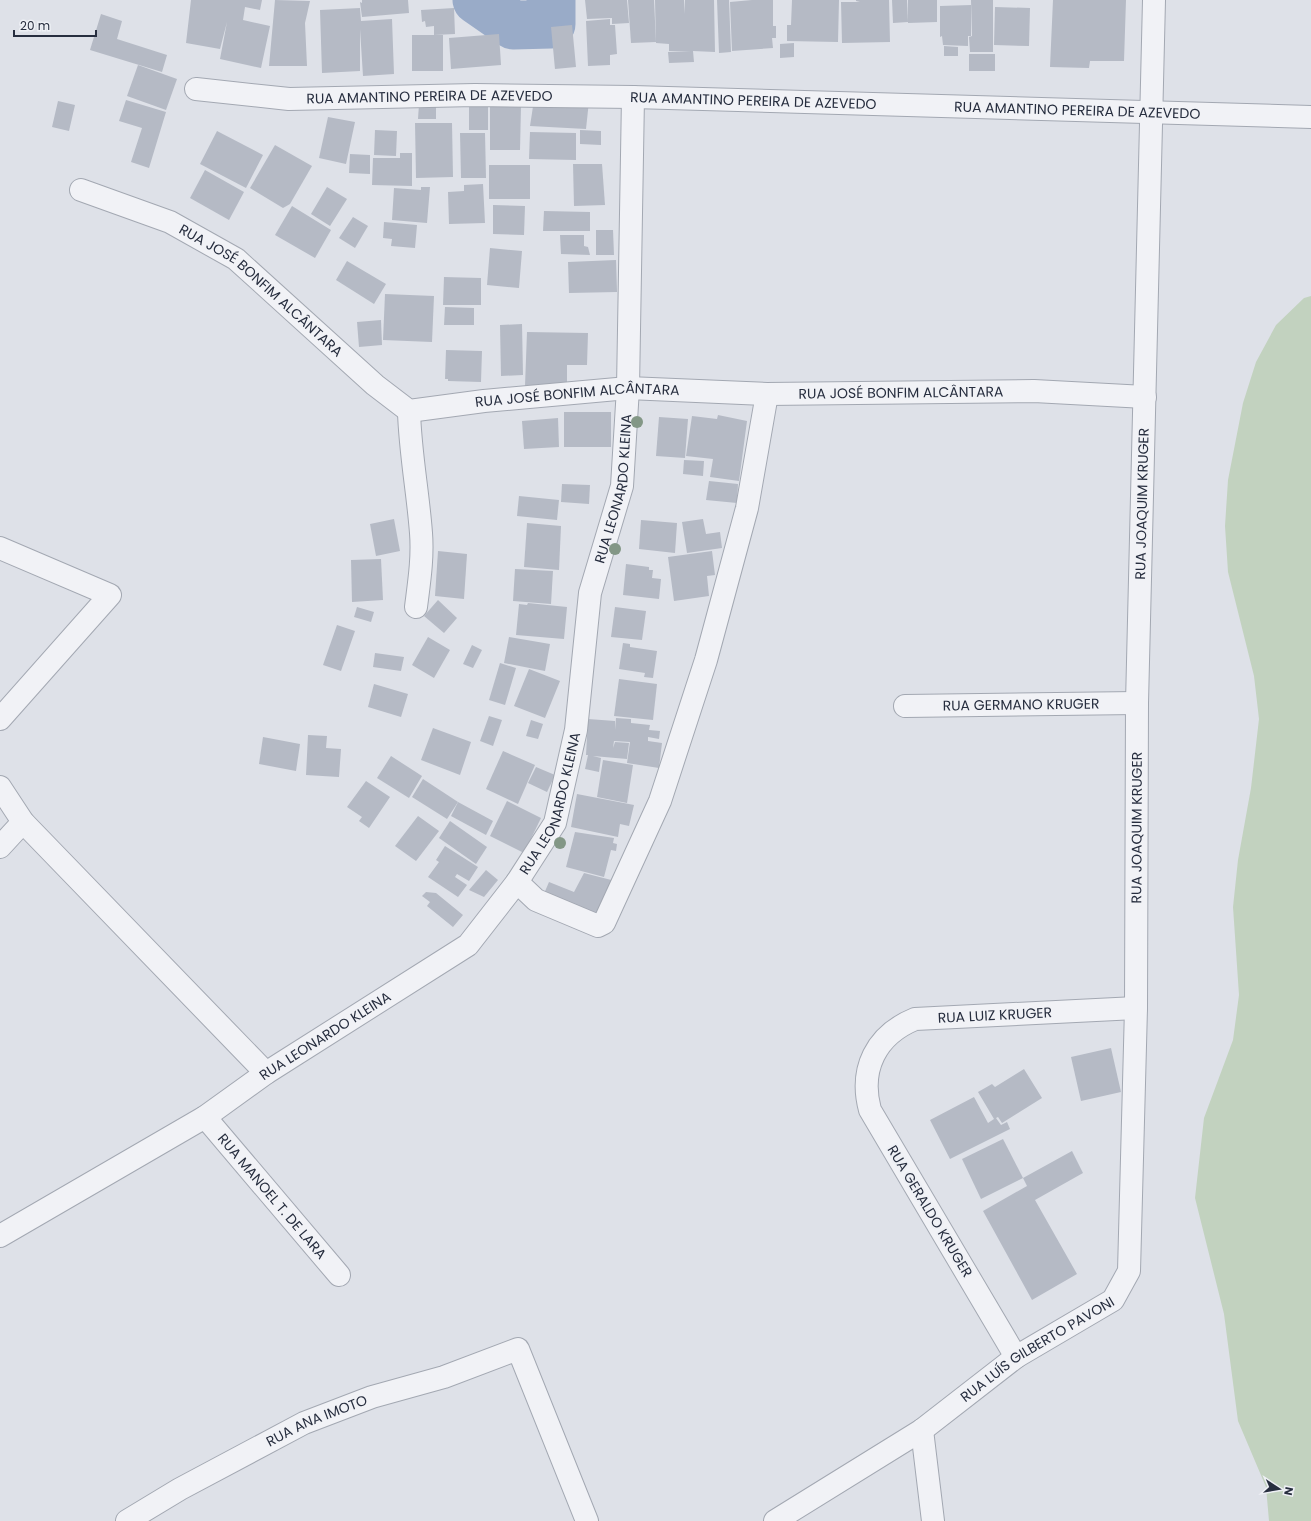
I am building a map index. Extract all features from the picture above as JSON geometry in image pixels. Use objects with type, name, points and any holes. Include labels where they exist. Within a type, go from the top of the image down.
[{"type":"street","name":"RUA JOAQUIM KRUGER","points":[[1136,1008],[1137,703],[1154,0]]},
{"type":"street","name":"RUA AMANTINO PEREIRA DE AZEVEDO","points":[[196,89],[289,99],[475,95],[633,97],[1311,117]]},
{"type":"street","name":"RUA LEONARDO KLEINA","points":[[0,1236],[205,1117],[266,1073],[468,945],[517,882],[554,823],[576,730],[590,593],[622,486],[628,388],[633,97]]},
{"type":"street","name":"RUA JOSÉ BONFIM ALCÂNTARA","points":[[81,190],[170,222],[236,259],[375,385],[409,411],[484,401],[628,388],[767,394],[1034,391],[1145,397]]},
{"type":"street","points":[[517,882],[536,900],[598,926],[604,922],[660,801],[706,660],[747,508],[767,394]]},
{"type":"street","points":[[409,411],[411,460],[421,534],[421,566],[416,607]]},
{"type":"street","points":[[0,548],[110,595],[0,719]]},
{"type":"street","name":"RUA GERMANO KRUGER","points":[[905,706],[1137,703]]},
{"type":"street","points":[[0,787],[23,822],[266,1073]]},
{"type":"street","points":[[0,847],[23,822]]},
{"type":"street","name":"RUA LUIZ KRUGER","points":[[872,1060],[880,1042],[889,1033],[902,1024],[915,1019],[1136,1008]]},
{"type":"street","name":"RUA LUÍS GILBERTO PAVONI","points":[[775,1521],[922,1430],[1016,1357],[1113,1300],[1129,1271],[1136,1008]]},
{"type":"street","name":"RUA GERALDO KRUGER","points":[[872,1060],[866,1095],[870,1110],[1016,1357]]},
{"type":"street","name":"RUA MANOEL T. DE LARA","points":[[205,1117],[339,1275]]},
{"type":"street","name":"RUA ANA IMOTO","points":[[127,1521],[180,1489],[304,1423],[372,1397],[444,1377],[518,1349],[588,1521]]},
{"type":"street","points":[[922,1430],[933,1521]]},
{"type":"green space","points":[[1311,296],[1311,1521],[1269,1521],[1266,1487],[1238,1421],[1224,1314],[1195,1198],[1204,1118],[1233,1040],[1239,995],[1233,907],[1238,860],[1251,788],[1259,719],[1254,676],[1228,572],[1225,526],[1228,480],[1243,403],[1256,362],[1276,325],[1304,298]]},
{"type":"building","points":[[191,0],[262,0],[260,10],[245,7],[243,20],[270,26],[261,68],[220,59],[227,22],[220,49],[186,43]]},
{"type":"building","points":[[275,0],[310,1],[305,23],[307,66],[269,66]]},
{"type":"building","points":[[362,0],[408,0],[409,13],[362,17],[360,2],[362,3]]},
{"type":"building","points":[[585,0],[627,0],[629,23],[612,24],[612,18],[587,19]]},
{"type":"building","points":[[628,0],[654,0],[656,42],[631,43]]},
{"type":"building","points":[[655,0],[684,0],[684,14],[685,0],[714,0],[715,52],[693,51],[694,62],[669,63],[668,52],[691,51],[669,51],[669,44],[656,43]]},
{"type":"building","points":[[717,0],[729,0],[731,52],[719,53]]},
{"type":"building","points":[[773,0],[773,26],[776,26],[776,38],[772,38],[773,48],[732,51],[730,2]]},
{"type":"building","points":[[792,0],[839,0],[838,42],[787,41],[787,25],[791,25]]},
{"type":"building","points":[[856,0],[889,0],[890,42],[842,43],[841,2],[860,2]]},
{"type":"building","points":[[892,0],[907,0],[908,22],[893,23]]},
{"type":"building","points":[[908,0],[937,0],[937,22],[908,23]]},
{"type":"building","points":[[971,0],[993,0],[993,52],[970,52],[969,37],[972,36]]},
{"type":"building","points":[[1053,0],[1126,0],[1124,61],[1090,61],[1089,68],[1050,67]]},
{"type":"building","points":[[971,5],[971,36],[968,36],[968,46],[943,45],[942,36],[940,37],[940,6]]},
{"type":"building","points":[[995,7],[1030,8],[1029,46],[994,45]]},
{"type":"building","points":[[360,8],[361,21],[392,19],[394,74],[363,76],[360,29],[360,71],[322,73],[320,10]]},
{"type":"building","points":[[454,8],[455,34],[434,35],[434,26],[426,27],[425,21],[422,22],[421,10]]},
{"type":"building","points":[[101,14],[122,21],[117,39],[167,55],[162,72],[90,50]]},
{"type":"building","points":[[610,19],[610,25],[615,25],[617,54],[610,55],[610,65],[588,66],[586,21]]},
{"type":"building","points":[[572,25],[576,67],[555,69],[551,27]]},
{"type":"building","points":[[499,34],[501,65],[451,69],[449,38]]},
{"type":"building","points":[[412,35],[443,35],[443,71],[412,71]]},
{"type":"building","points":[[794,43],[794,57],[780,58],[780,44]]},
{"type":"building","points":[[944,46],[958,47],[958,56],[944,56]]},
{"type":"building","points":[[969,54],[995,54],[995,71],[969,71]]},
{"type":"building","points":[[138,65],[177,79],[166,110],[127,96]]},
{"type":"building","points":[[488,96],[488,130],[469,130],[469,97]]},
{"type":"building","points":[[126,100],[166,112],[149,168],[131,162],[142,128],[119,121]]},
{"type":"building","points":[[534,100],[589,101],[586,129],[530,126]]},
{"type":"building","points":[[58,101],[75,105],[69,131],[52,127]]},
{"type":"building","points":[[419,104],[436,104],[436,119],[418,119]]},
{"type":"building","points":[[490,105],[521,106],[520,150],[490,150]]},
{"type":"building","points":[[328,117],[355,122],[346,164],[319,158]]},
{"type":"building","points":[[415,123],[452,123],[453,177],[416,178]]},
{"type":"building","points":[[375,130],[397,131],[396,156],[374,155]]},
{"type":"building","points":[[580,130],[601,131],[601,145],[580,144]]},
{"type":"building","points":[[217,131],[263,155],[246,188],[200,164]]},
{"type":"building","points":[[530,132],[576,133],[576,160],[529,159]]},
{"type":"building","points":[[460,133],[485,133],[486,178],[461,178]]},
{"type":"building","points":[[275,145],[312,166],[290,204],[283,208],[250,188]]},
{"type":"building","points":[[400,153],[412,153],[412,186],[372,185],[373,158],[400,158]]},
{"type":"building","points":[[350,154],[370,155],[370,174],[349,173]]},
{"type":"building","points":[[573,164],[602,164],[605,205],[574,206]]},
{"type":"building","points":[[489,165],[530,165],[530,199],[489,199]]},
{"type":"building","points":[[205,170],[244,192],[229,220],[190,198]]},
{"type":"building","points":[[483,184],[485,223],[449,224],[448,192],[464,191],[464,185]]},
{"type":"building","points":[[327,187],[347,199],[330,226],[311,214]]},
{"type":"building","points":[[421,187],[430,187],[427,223],[392,220],[394,188],[421,190]]},
{"type":"building","points":[[493,205],[525,206],[524,235],[493,234]]},
{"type":"building","points":[[292,206],[331,230],[315,258],[275,235]]},
{"type":"building","points":[[544,211],[590,212],[590,231],[543,231]]},
{"type":"building","points":[[353,217],[368,226],[355,248],[339,238]]},
{"type":"building","points":[[384,222],[417,225],[415,248],[391,246],[392,239],[383,238]]},
{"type":"building","points":[[596,230],[613,230],[614,255],[596,255]]},
{"type":"building","points":[[560,235],[584,235],[584,246],[588,247],[590,255],[561,254]]},
{"type":"building","points":[[490,248],[522,251],[519,288],[487,285]]},
{"type":"building","points":[[616,260],[617,292],[569,293],[568,262]]},
{"type":"building","points":[[347,261],[386,284],[374,304],[336,280]]},
{"type":"building","points":[[444,277],[481,278],[481,305],[443,305]]},
{"type":"building","points":[[385,294],[434,296],[432,342],[383,340]]},
{"type":"building","points":[[445,307],[474,308],[474,325],[444,325]]},
{"type":"building","points":[[381,320],[382,345],[359,347],[357,322]]},
{"type":"building","points":[[522,324],[523,375],[501,376],[500,325]]},
{"type":"building","points":[[527,332],[588,333],[587,365],[567,365],[567,387],[525,386]]},
{"type":"building","points":[[446,350],[482,351],[481,382],[448,381],[448,379],[445,379]]},
{"type":"building","points":[[564,412],[611,412],[611,447],[564,447]]},
{"type":"building","points":[[718,415],[747,421],[739,481],[710,477],[713,459],[686,456],[692,416],[717,419]]},
{"type":"building","points":[[659,417],[688,419],[685,458],[656,456]]},
{"type":"building","points":[[558,418],[559,447],[524,449],[522,421]]},
{"type":"building","points":[[684,460],[704,461],[703,476],[683,474]]},
{"type":"building","points":[[709,481],[738,484],[737,503],[706,500]]},
{"type":"building","points":[[562,484],[590,485],[589,504],[561,502]]},
{"type":"building","points":[[519,496],[559,500],[557,520],[517,516]]},
{"type":"building","points":[[394,519],[400,551],[376,556],[370,524]]},
{"type":"building","points":[[703,519],[706,534],[720,532],[722,548],[687,553],[682,522]]},
{"type":"building","points":[[641,520],[677,523],[675,553],[639,549]]},
{"type":"building","points":[[527,523],[561,526],[559,570],[524,567]]},
{"type":"building","points":[[438,551],[467,554],[464,599],[435,596]]},
{"type":"building","points":[[712,551],[715,575],[707,576],[709,596],[674,601],[668,557]]},
{"type":"building","points":[[381,559],[383,600],[352,602],[351,560]]},
{"type":"building","points":[[626,564],[649,567],[649,570],[653,570],[652,578],[661,579],[659,599],[623,595]]},
{"type":"building","points":[[515,569],[553,571],[551,604],[513,601]]},
{"type":"building","points":[[438,600],[457,618],[444,633],[424,616]]},
{"type":"building","points":[[528,603],[567,607],[564,639],[516,635],[519,604],[527,605]]},
{"type":"building","points":[[357,607],[374,612],[371,622],[354,617]]},
{"type":"building","points":[[615,607],[646,611],[642,640],[611,637]]},
{"type":"building","points":[[337,625],[355,631],[341,671],[323,665]]},
{"type":"building","points":[[428,637],[450,650],[434,678],[412,665]]},
{"type":"building","points":[[509,637],[550,644],[545,671],[504,663]]},
{"type":"building","points":[[623,643],[630,644],[630,647],[657,651],[653,678],[644,677],[645,673],[619,669]]},
{"type":"building","points":[[472,645],[482,650],[473,668],[463,664]]},
{"type":"building","points":[[375,653],[404,657],[401,671],[373,667]]},
{"type":"building","points":[[500,663],[516,668],[505,705],[489,700]]},
{"type":"building","points":[[529,669],[560,681],[545,718],[514,706]]},
{"type":"building","points":[[619,679],[657,684],[653,720],[614,716]]},
{"type":"building","points":[[374,684],[408,694],[401,717],[368,707]]},
{"type":"building","points":[[489,716],[502,720],[493,746],[480,741]]},
{"type":"building","points":[[616,718],[631,719],[631,723],[650,725],[649,730],[660,731],[659,739],[648,737],[648,741],[662,743],[659,768],[627,763],[630,742],[614,741],[613,748],[615,742],[629,743],[627,759],[593,756],[601,758],[599,772],[585,769],[588,755],[586,755],[588,719],[615,721],[615,730]]},
{"type":"building","points":[[531,720],[543,724],[538,739],[526,736]]},
{"type":"building","points":[[433,728],[471,742],[460,775],[421,760]]},
{"type":"building","points":[[308,735],[327,736],[326,748],[341,749],[339,777],[306,775]]},
{"type":"building","points":[[263,737],[300,744],[296,771],[259,764]]},
{"type":"building","points":[[503,751],[535,765],[518,804],[486,789]]},
{"type":"building","points":[[391,756],[422,776],[409,798],[377,778]]},
{"type":"building","points":[[603,760],[633,765],[627,803],[597,797]]},
{"type":"building","points":[[536,767],[555,775],[547,792],[528,783]]},
{"type":"building","points":[[423,779],[458,802],[447,819],[412,797]]},
{"type":"building","points":[[366,781],[390,797],[369,828],[359,821],[362,817],[347,807]]},
{"type":"building","points":[[577,794],[634,805],[629,826],[620,824],[618,837],[571,827]]},
{"type":"building","points":[[507,801],[541,818],[524,853],[490,836]]},
{"type":"building","points":[[458,802],[493,821],[486,835],[451,816]]},
{"type":"building","points":[[418,816],[439,831],[416,861],[395,846]]},
{"type":"building","points":[[450,821],[487,847],[476,864],[439,838]]},
{"type":"building","points":[[575,832],[614,838],[613,843],[617,844],[616,851],[611,850],[604,877],[566,867]]},
{"type":"building","points":[[445,846],[478,867],[469,881],[457,874],[455,877],[467,885],[458,897],[428,877],[439,862],[436,860]]},
{"type":"building","points":[[486,870],[498,880],[484,897],[469,890]]},
{"type":"building","points":[[584,873],[619,882],[597,919],[543,896],[549,882],[574,892]]},
{"type":"building","points":[[426,892],[436,893],[463,915],[453,927],[427,906],[430,902],[422,896]]},
{"type":"building","points":[[1111,1048],[1121,1092],[1081,1101],[1071,1057]]},
{"type":"building","points":[[1024,1069],[1042,1098],[1002,1123],[998,1117],[996,1118],[1001,1125],[1007,1122],[1010,1129],[950,1159],[930,1120],[974,1097],[988,1123],[994,1119],[978,1092],[992,1084],[995,1087]]},
{"type":"building","points":[[1003,1139],[1023,1178],[981,1199],[962,1159]]},
{"type":"building","points":[[1072,1151],[1083,1173],[1035,1200],[1077,1274],[1032,1300],[983,1211],[1027,1186],[1023,1178]]},
{"type":"waterway","points":[[477,0],[513,25],[551,24],[551,0]]}]
